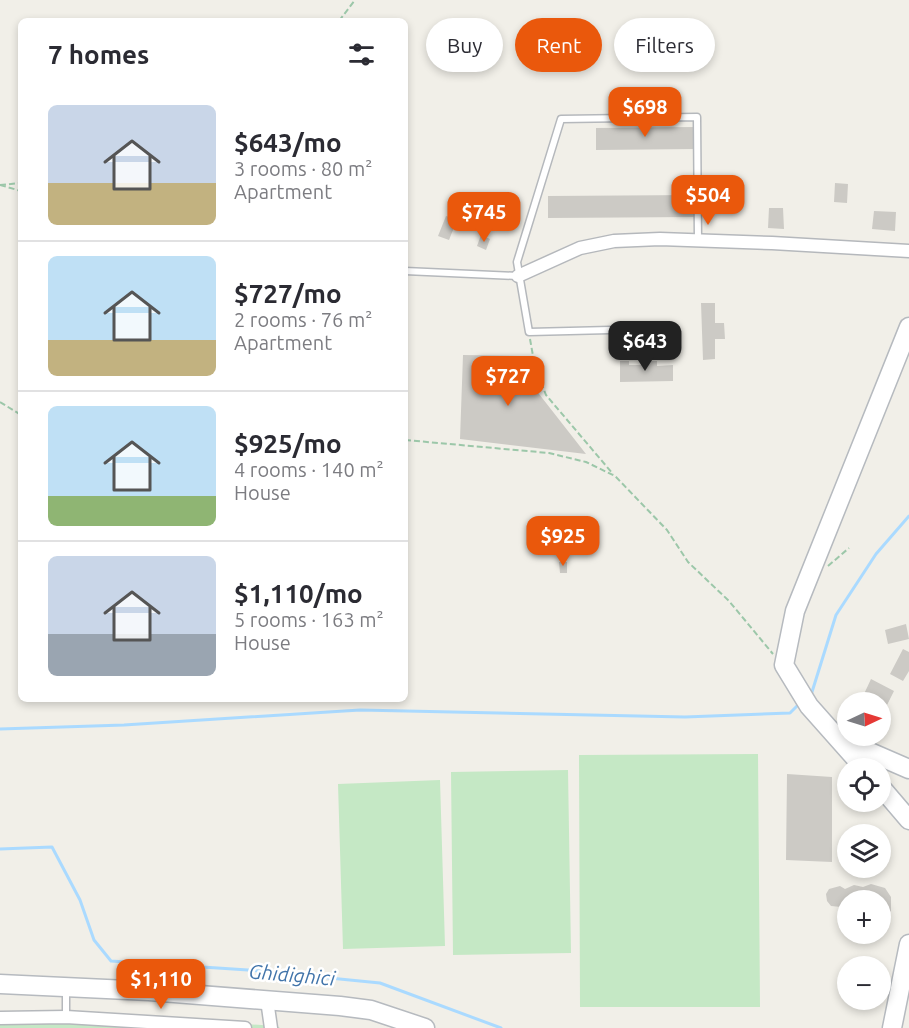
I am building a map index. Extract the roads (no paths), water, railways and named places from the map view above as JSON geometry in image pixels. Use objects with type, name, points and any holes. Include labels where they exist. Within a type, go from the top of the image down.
[{"type":"street","points":[[518,276],[554,258],[594,244],[614,241],[660,239],[909,250]]},
{"type":"street","points":[[837,738],[804,698],[784,665],[795,611],[909,327]]},
{"type":"street","points":[[844,746],[855,758]]},
{"type":"street","points":[[856,746],[909,769]]},
{"type":"street","points":[[891,799],[909,820]]},
{"type":"street","points":[[892,1028],[909,944]]},
{"type":"street","points":[[0,984],[332,1005],[371,1010],[425,1028]]},
{"type":"street","points":[[267,1000],[271,1028]]},
{"type":"street","points":[[0,1018],[66,1017],[245,1028]]},
{"type":"lane","points":[[610,330],[529,332],[517,262],[561,119],[697,117],[698,241]]},
{"type":"lane","points":[[408,271],[518,276]]},
{"type":"lane","points":[[66,987],[66,1017]]},
{"type":"waterway","points":[[808,695],[812,692],[836,615],[876,554],[909,516]]},
{"type":"waterway","points":[[0,729],[124,725],[360,710],[685,717],[790,713],[799,704]]},
{"type":"waterway","name":"Ghidighici","points":[[0,849],[52,847],[80,900],[94,940],[111,961],[248,970],[380,983],[501,1028]]}]
